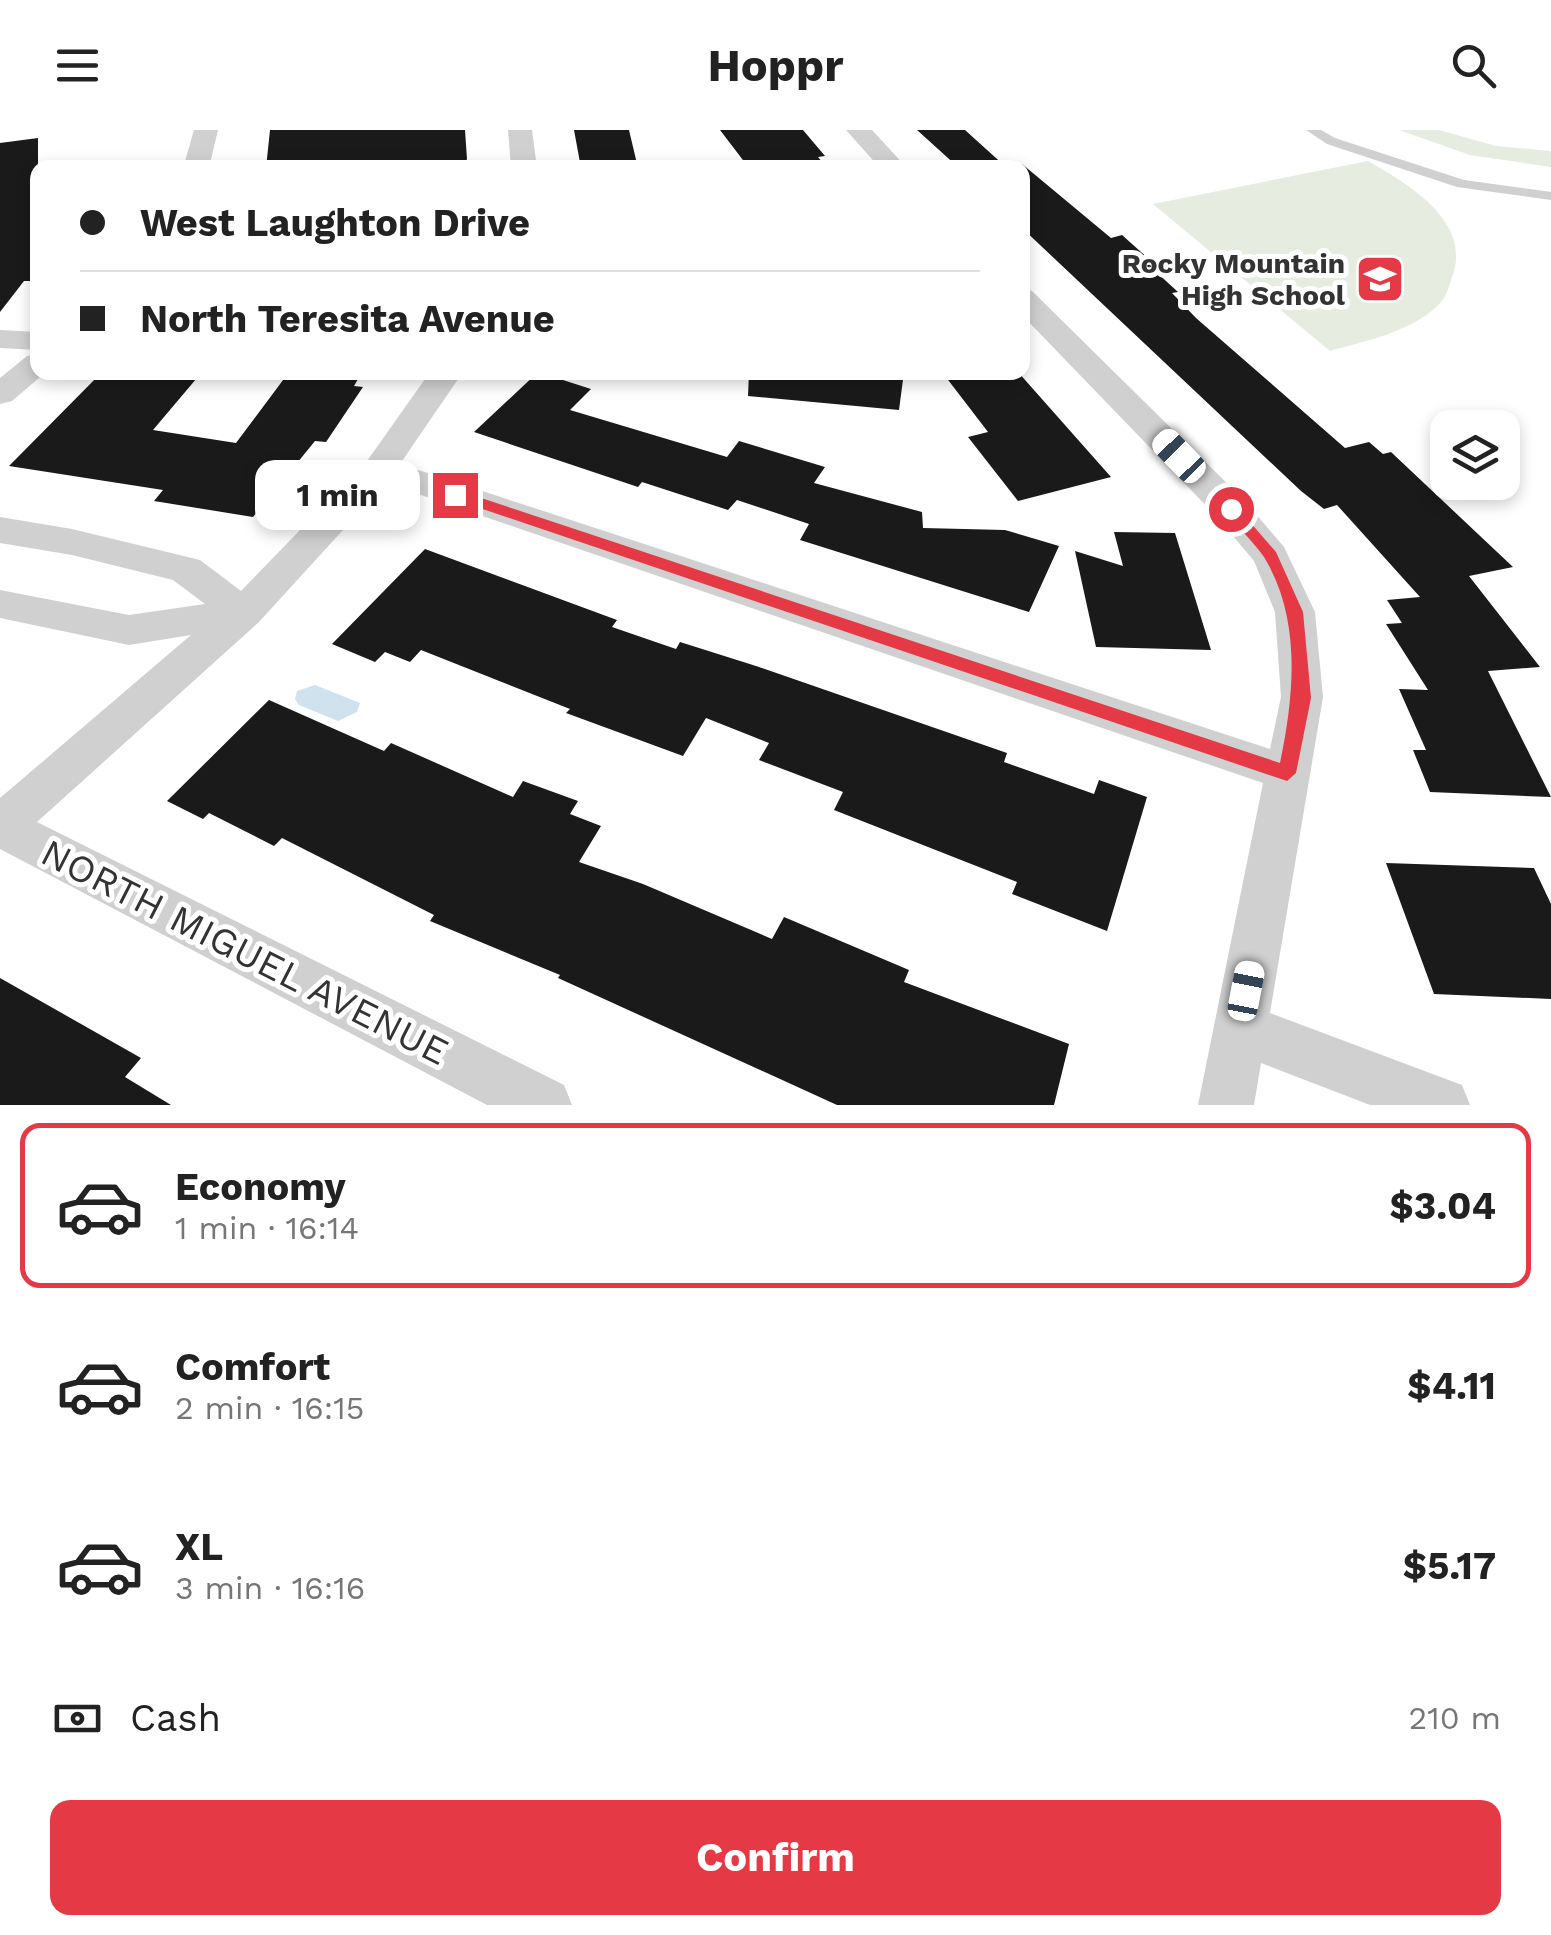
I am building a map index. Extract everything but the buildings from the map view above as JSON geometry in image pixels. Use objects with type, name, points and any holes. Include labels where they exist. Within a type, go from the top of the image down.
[{"type":"street","points":[[198,160],[206,130]]},
{"type":"street","points":[[520,130],[523,160]]},
{"type":"street","points":[[858,130],[887,160]]},
{"type":"street","points":[[1030,306],[1231,509],[1271,556],[1295,612],[1302,698],[1226,1105]]},
{"type":"street","points":[[0,339],[30,341]]},
{"type":"street","points":[[0,394],[30,370]]},
{"type":"street","points":[[0,826],[244,613],[380,470],[441,380]]},
{"type":"street","points":[[380,470],[1287,773]]},
{"type":"street","points":[[0,530],[72,542],[186,570],[244,613]]},
{"type":"street","points":[[0,604],[130,630],[244,613]]},
{"type":"street","name":"NORTH MIGUEL AVENUE","points":[[0,826],[544,1105]]},
{"type":"street","points":[[1239,1028],[1442,1105]]},
{"type":"lane","points":[[1312,130],[1331,141],[1462,184],[1551,196]]},
{"type":"shaded area","points":[[1399,130],[1439,130],[1496,146],[1551,151],[1551,167],[1470,155]]},
{"type":"shaded area","points":[[1368,161],[1434,208],[1454,241],[1456,260],[1446,294],[1431,311],[1389,334],[1330,351],[1153,204]]},
{"type":"water","points":[[315,685],[360,703],[357,712],[338,721],[299,705],[295,699],[297,691]]},
{"type":"place","name":"Rocky Mountain High School","points":[[1380,279]]},
{"type":"route","points":[[455,495],[1287,773],[1302,698],[1295,612],[1271,556],[1231,509]]}]
